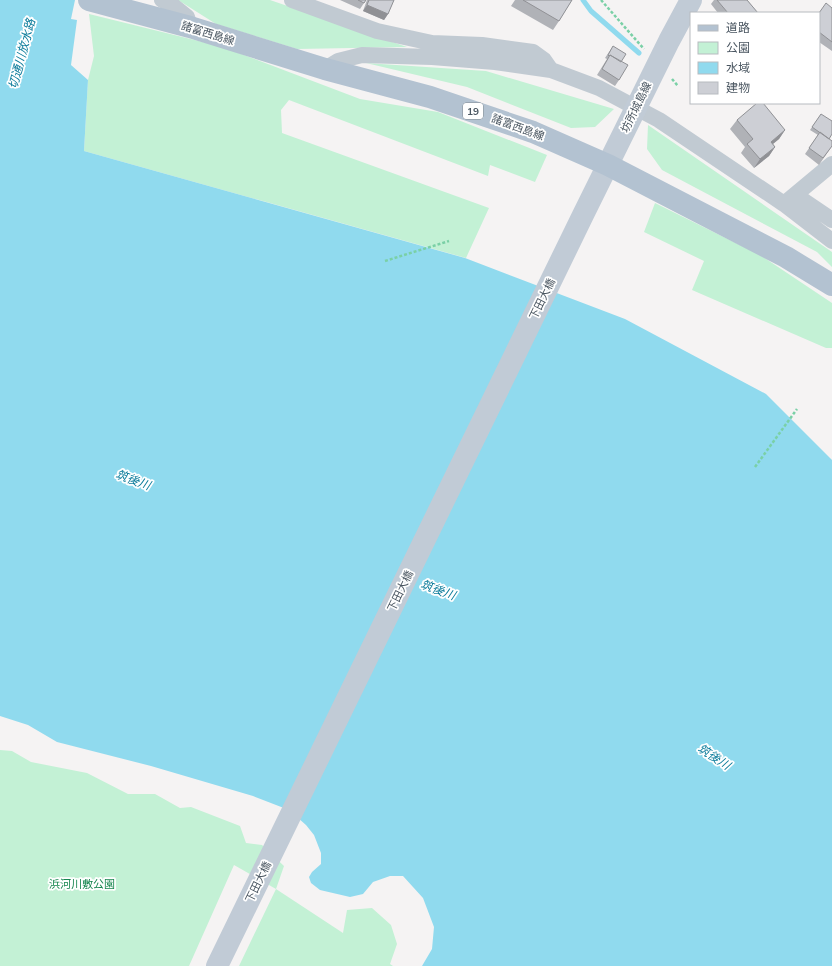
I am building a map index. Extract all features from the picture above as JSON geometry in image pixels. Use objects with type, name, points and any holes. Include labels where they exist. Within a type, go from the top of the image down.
[{"type":"main road","name":"諸富西島線","points":[[89,0],[190,27],[325,69],[430,97],[533,132],[608,165],[786,257],[832,285]]},
{"type":"main road","name":"坊所城島線","points":[[583,215],[691,0]]},
{"type":"main road","name":"下田大橋","points":[[217,966],[583,215]]},
{"type":"street","points":[[162,0],[171,4],[187,17],[190,27]]},
{"type":"street","points":[[292,0],[377,31],[432,43],[482,45],[534,52],[544,60],[551,70]]},
{"type":"street","points":[[325,69],[338,61],[362,55],[432,57],[495,62],[551,70],[599,88],[659,120],[790,200],[832,220]]},
{"type":"street","points":[[790,200],[832,164]]},
{"type":"street","points":[[790,200],[832,241]]},
{"type":"path","points":[[601,0],[647,52]]},
{"type":"path","points":[[668,75],[678,86]]},
{"type":"path","points":[[385,261],[449,241]]},
{"type":"path","points":[[755,467],[797,409]]},
{"type":"green space","points":[[178,0],[270,0],[407,47],[297,49],[216,24]]},
{"type":"green space","points":[[89,14],[223,47],[360,99],[438,112],[547,155],[535,182],[490,165],[488,176],[289,100],[281,110],[282,133],[489,208],[466,258],[84,151],[88,80],[94,56]]},
{"type":"green space","points":[[366,63],[486,71],[614,109],[595,127],[571,128],[467,87]]},
{"type":"green space","points":[[648,125],[832,252],[832,267],[817,252],[662,170],[647,149]]},
{"type":"green space","points":[[655,203],[760,255],[832,303],[832,348],[826,348],[692,290],[704,261],[644,232]]},
{"type":"green space","name":"浜河川敷公園","points":[[0,750],[12,751],[31,762],[87,773],[128,794],[155,794],[180,808],[191,807],[240,826],[246,843],[262,845],[284,866],[276,889],[234,865],[189,966],[0,966]]},
{"type":"green space","points":[[276,889],[343,933],[347,910],[372,908],[391,925],[397,944],[390,964],[393,966],[239,966]]},
{"type":"water","points":[[0,0],[75,0],[71,19],[77,20],[71,65],[88,80],[84,151],[465,258],[625,319],[766,394],[832,460],[832,966],[422,966],[432,949],[434,927],[423,898],[403,876],[390,876],[373,882],[363,894],[350,897],[320,890],[311,883],[309,877],[321,864],[321,853],[314,835],[306,825],[289,810],[253,796],[151,766],[57,742],[28,725],[0,716]]},
{"type":"building","points":[[358,0],[366,0],[364,3]]},
{"type":"building","points":[[369,0],[394,0],[388,14],[367,5]]},
{"type":"building","points":[[523,0],[572,0],[559,21]]},
{"type":"building","points":[[717,0],[747,0],[757,12],[727,12]]},
{"type":"building","points":[[826,3],[832,8],[832,42],[820,33],[820,12]]},
{"type":"building","points":[[613,46],[626,54],[621,62],[608,55]]},
{"type":"building","points":[[610,55],[628,65],[619,80],[602,69]]},
{"type":"building","points":[[756,104],[764,104],[785,130],[771,142],[775,147],[760,159],[747,144],[753,139],[737,120]]},
{"type":"building","points":[[821,114],[832,121],[832,134],[829,139],[812,127]]},
{"type":"building","points":[[820,132],[832,141],[832,146],[823,158],[809,148]]},
{"type":"waterway","points":[[583,0],[591,11],[639,53]]},
{"type":"water label","name":"切通川放水路","points":[[22,54]]},
{"type":"water label","name":"筑後川","points":[[133,480]]},
{"type":"water label","name":"筑後川","points":[[438,590]]},
{"type":"water label","name":"筑後川","points":[[714,757]]}]
